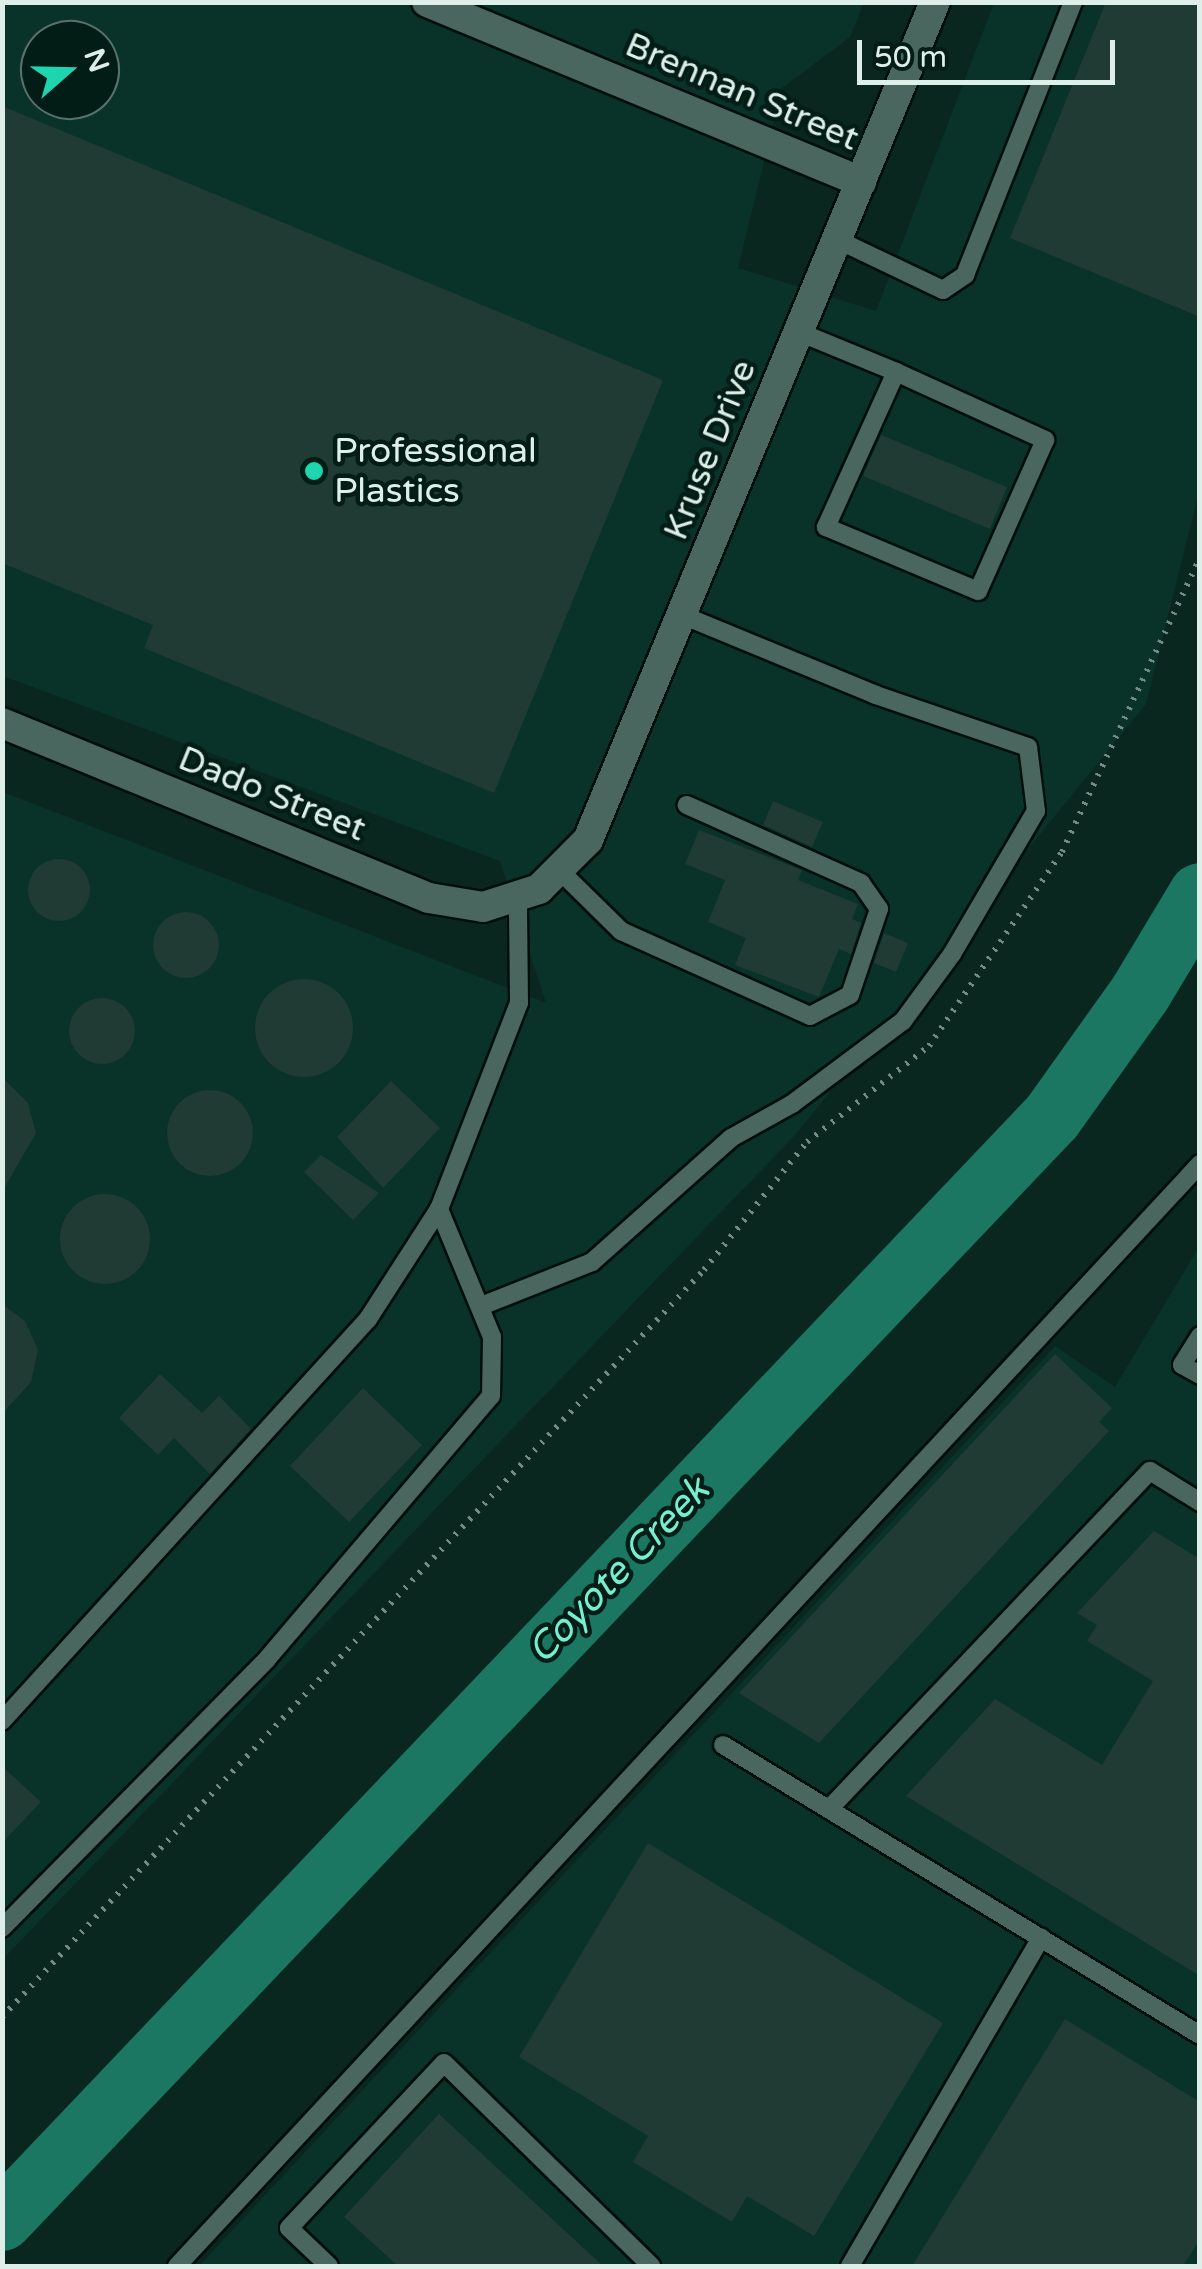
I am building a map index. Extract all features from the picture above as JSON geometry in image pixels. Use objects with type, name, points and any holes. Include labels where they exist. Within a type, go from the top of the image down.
[{"type":"street","name":"Brennan Street","points":[[427,2],[861,182]]},
{"type":"street","name":"Kruse Drive","points":[[518,899],[560,870],[588,840],[935,2]]},
{"type":"street","name":"Dado Street","points":[[2,724],[428,898],[483,907],[518,899]]},
{"type":"lane","points":[[838,240],[943,290],[965,275],[1073,2]]},
{"type":"lane","points":[[800,332],[896,372],[1045,440],[978,592],[826,527],[896,372]]},
{"type":"lane","points":[[481,1306],[592,1262],[731,1138],[792,1104],[903,1021],[952,954],[1036,811],[1028,747],[876,695],[682,615]]},
{"type":"lane","points":[[560,870],[621,931],[810,1016],[850,995],[879,909],[861,883],[686,805]]},
{"type":"lane","points":[[2,1721],[368,1319],[439,1209],[519,1003],[518,899]]},
{"type":"lane","points":[[177,2266],[1200,1164]]},
{"type":"lane","points":[[2,1928],[266,1659],[491,1396],[496,1370],[481,1306],[439,1209]]},
{"type":"lane","points":[[1200,1336],[1182,1365],[1200,1376]]},
{"type":"lane","points":[[829,1809],[1150,1472],[1200,1502]]},
{"type":"lane","points":[[723,1745],[1200,2035]]},
{"type":"lane","points":[[850,2266],[1041,1938]]},
{"type":"lane","points":[[329,2266],[290,2228],[444,2063],[651,2266]]},
{"type":"path","points":[[1165,642],[1200,558]]},
{"type":"path","points":[[2,2017],[704,1270],[807,1142]]},
{"type":"shaded area","points":[[3,3],[864,3],[850,37],[782,88],[738,268],[876,311],[994,3],[1199,3],[1199,492],[1146,704],[795,1135],[3,1959],[3,792],[546,1003],[500,861],[3,676]]},
{"type":"shaded area","points":[[1199,1247],[1199,2266],[199,2266],[1055,1346],[1115,1387]]},
{"type":"building","points":[[1106,2],[1200,2],[1200,317],[1010,238]]},
{"type":"building","name":"Professional Plastics","points":[[2,106],[20,113],[20,120],[36,120],[663,380],[494,793],[144,648],[153,625],[2,563]]},
{"type":"building","points":[[881,435],[1007,487],[990,529],[863,476]]},
{"type":"building","points":[[773,801],[823,822],[812,847],[763,825]]},
{"type":"building","points":[[699,830],[802,870],[798,880],[858,904],[852,919],[861,923],[851,954],[839,949],[819,997],[735,965],[746,938],[708,922],[725,880],[685,864]]},
{"type":"building","points":[[59,859],[81,868],[90,890],[81,912],[59,921],[37,912],[28,890],[37,868]]},
{"type":"building","points":[[186,912],[209,922],[219,945],[209,968],[186,978],[163,968],[153,945],[163,922]]},
{"type":"building","points":[[884,933],[908,943],[896,972],[874,963]]},
{"type":"building","points":[[304,979],[323,983],[338,994],[349,1009],[353,1028],[349,1047],[338,1062],[323,1073],[304,1077],[285,1073],[270,1062],[259,1047],[255,1028],[259,1009],[270,994],[285,983]]},
{"type":"building","points":[[102,998],[125,1008],[135,1031],[125,1054],[102,1064],[79,1054],[69,1031],[79,1008]]},
{"type":"building","points":[[2,1077],[28,1103],[36,1133],[2,1192]]},
{"type":"building","points":[[391,1081],[440,1128],[383,1188],[337,1137]]},
{"type":"building","points":[[202,1090],[218,1090],[241,1102],[250,1116],[250,1150],[241,1164],[218,1176],[202,1176],[186,1169],[174,1157],[167,1141],[167,1125],[174,1109],[186,1097]]},
{"type":"building","points":[[321,1155],[379,1193],[353,1220],[304,1172]]},
{"type":"building","points":[[105,1194],[122,1197],[137,1207],[147,1222],[147,1256],[137,1271],[122,1281],[105,1284],[88,1281],[73,1271],[63,1256],[60,1239],[63,1222],[73,1207],[88,1197]]},
{"type":"building","points":[[2,1304],[25,1321],[38,1350],[31,1382],[2,1414]]},
{"type":"building","points":[[1055,1354],[1112,1408],[1099,1422],[1109,1431],[819,1743],[739,1693]]},
{"type":"building","points":[[160,1374],[202,1413],[219,1396],[251,1429],[210,1474],[174,1438],[158,1455],[119,1418]]},
{"type":"building","points":[[363,1388],[422,1445],[349,1522],[290,1466]]},
{"type":"building","points":[[1154,1531],[1200,1559],[1200,1976],[906,1796],[995,1699],[1102,1765],[1153,1681],[1087,1641],[1097,1625],[1077,1613]]},
{"type":"building","points":[[2,1766],[41,1802],[2,1843]]},
{"type":"building","points":[[648,1843],[943,2023],[814,2236],[747,2196],[732,2222],[633,2162],[648,2136],[519,2057]]},
{"type":"building","points":[[1065,2019],[1200,2102],[1200,2239],[1183,2266],[912,2266]]},
{"type":"building","points":[[439,2114],[603,2266],[398,2266],[344,2217]]},
{"type":"waterway","name":"Coyote Creek","points":[[2,2220],[1052,1117],[1141,992],[1200,894]]},
{"type":"place","name":"Professional Plastics","points":[[314,471]]}]
